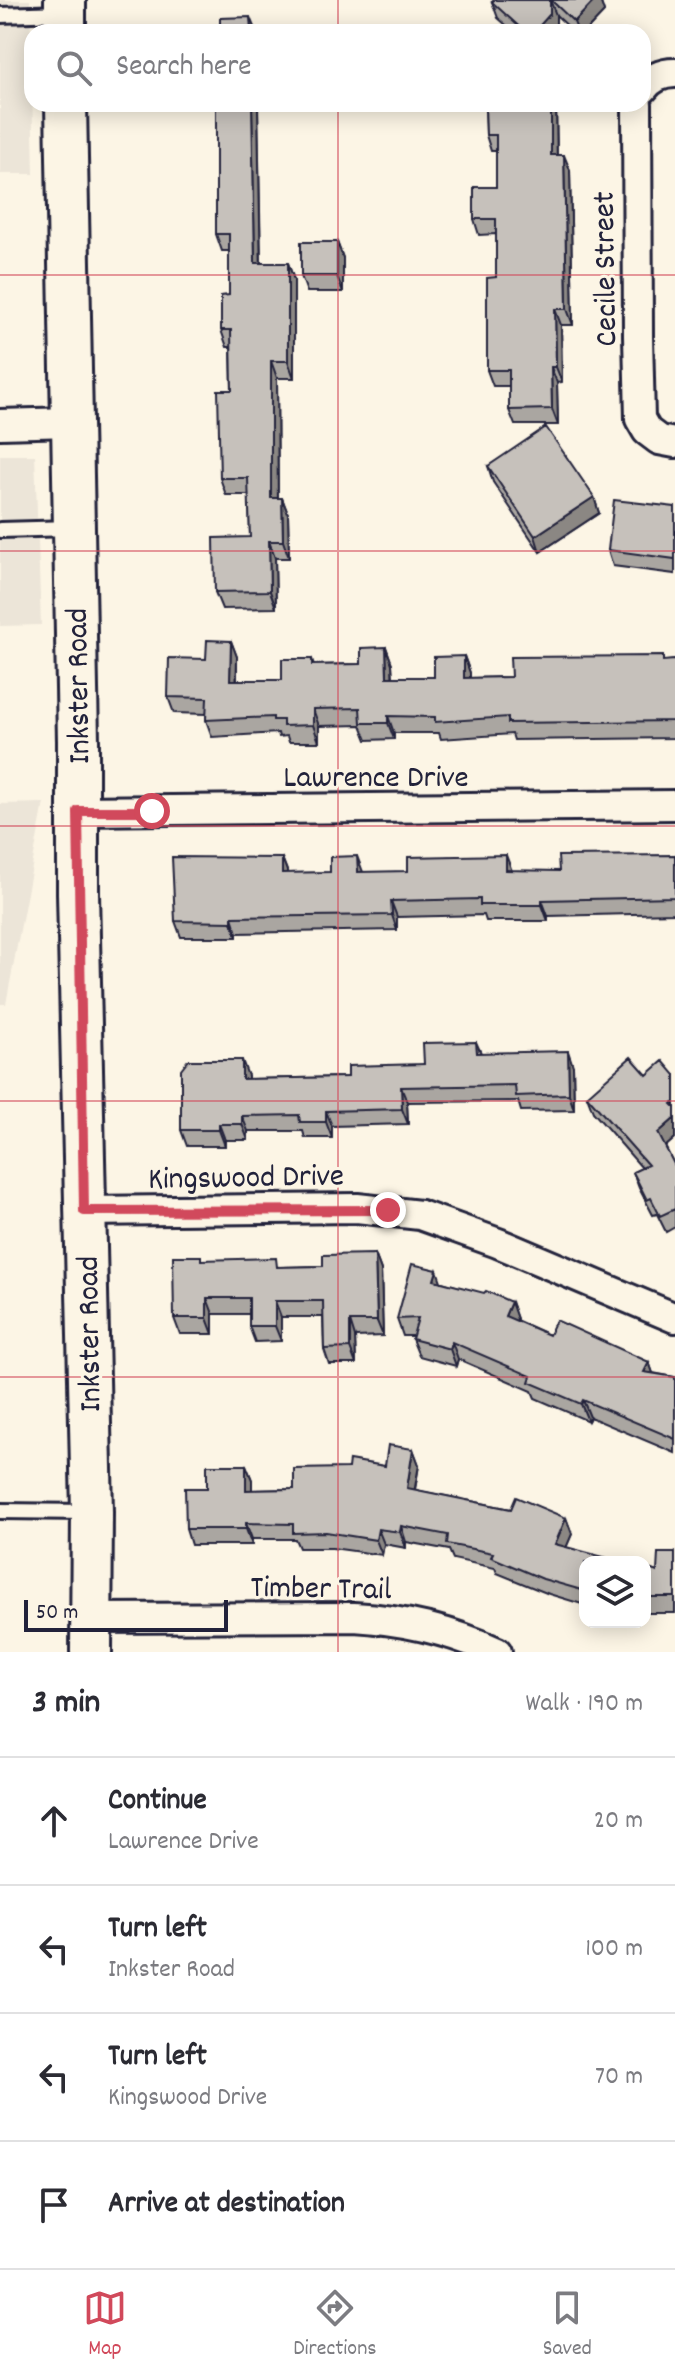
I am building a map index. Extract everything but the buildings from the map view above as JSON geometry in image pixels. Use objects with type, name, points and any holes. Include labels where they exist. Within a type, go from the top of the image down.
[{"type":"main road","name":"Inkster Road","points":[[66,112],[84,1211],[92,1512],[90,1635]]},
{"type":"street","points":[[651,80],[664,73],[675,73]]},
{"type":"street","name":"Cecile Street","points":[[637,112],[640,419],[647,431],[659,440],[675,443]]},
{"type":"street","points":[[0,424],[71,422]]},
{"type":"street","name":"Lawrence Drive","points":[[78,811],[675,805]]},
{"type":"street","name":"Kingswood Drive","points":[[84,1211],[357,1208],[420,1215],[498,1243],[675,1318]]},
{"type":"street","name":"Timber Trail","points":[[90,1635],[354,1617],[394,1620],[464,1637],[497,1652]]},
{"type":"lane","points":[[0,15],[65,15]]},
{"type":"lane","points":[[0,530],[73,528]]},
{"type":"lane","points":[[0,1511],[92,1512]]},
{"type":"shaded area","points":[[0,0],[30,0],[31,24],[24,24],[24,112],[33,112],[34,174],[0,174]]},
{"type":"shaded area","points":[[0,455],[35,455],[41,625],[0,626]]},
{"type":"shaded area","points":[[44,803],[6,1004],[0,1004],[0,804]]},
{"type":"route","points":[[152,811],[78,811],[84,1211],[388,1210]]}]
